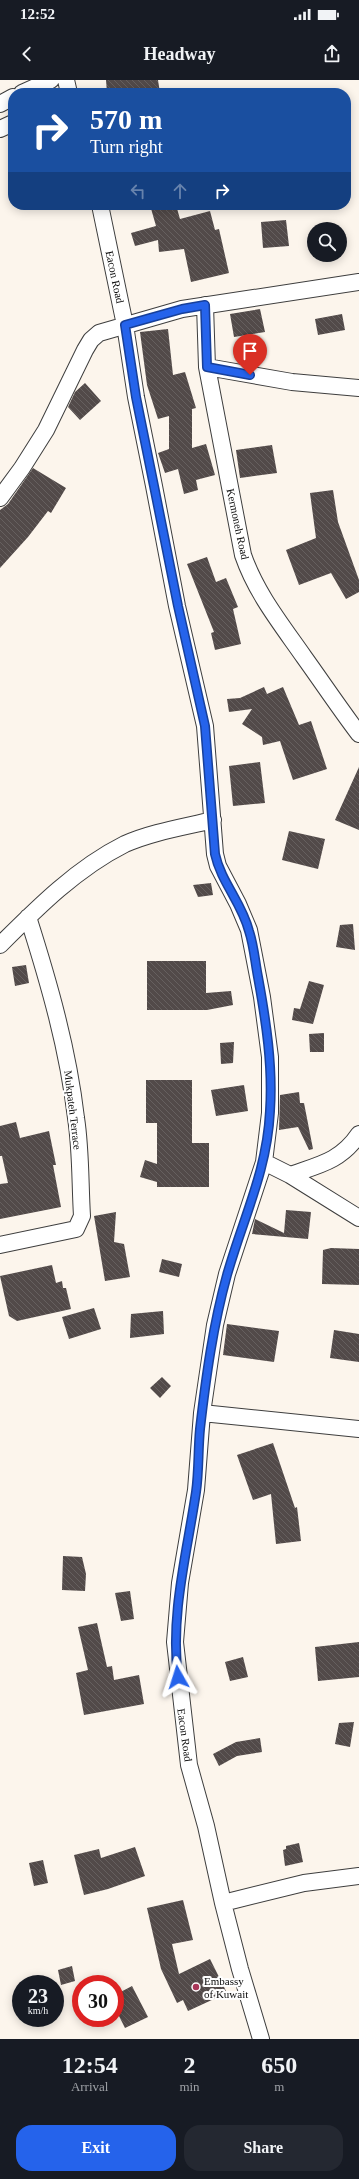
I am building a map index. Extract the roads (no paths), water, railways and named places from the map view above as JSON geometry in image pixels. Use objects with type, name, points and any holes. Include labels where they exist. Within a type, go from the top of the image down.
[{"type":"street","points":[[33,88],[51,80]]},
{"type":"street","name":"Eacon Road","points":[[101,210],[125,325],[136,397],[152,479],[178,606],[205,726],[218,866],[238,904],[249,930],[262,997],[271,1082],[270,1113],[264,1162],[227,1274],[215,1325],[202,1413],[196,1490],[180,1583],[175,1642],[189,1765],[206,1826],[223,1903],[240,1969],[261,2039]]},
{"type":"street","points":[[0,498],[22,468],[46,430],[91,340],[99,333],[182,309],[359,282]]},
{"type":"street","name":"Kermoneh Road","points":[[205,305],[207,367],[243,555],[248,570],[256,588],[359,734]]},
{"type":"street","points":[[207,367],[292,382],[359,388]]},
{"type":"street","points":[[0,944],[88,864],[126,844],[213,820]]},
{"type":"street","name":"Mukpateh Terrace","points":[[0,1245],[76,1229],[82,1216],[77,1119],[65,1051],[49,985],[28,917]]},
{"type":"street","points":[[290,1174],[328,1162],[350,1147],[359,1134]]},
{"type":"street","points":[[264,1162],[290,1174],[359,1218]]},
{"type":"street","points":[[202,1413],[359,1429]]},
{"type":"street","points":[[223,1903],[304,1883],[359,1876]]},
{"type":"place","name":"Embassy of Kuwait","points":[[196,1987]]}]
